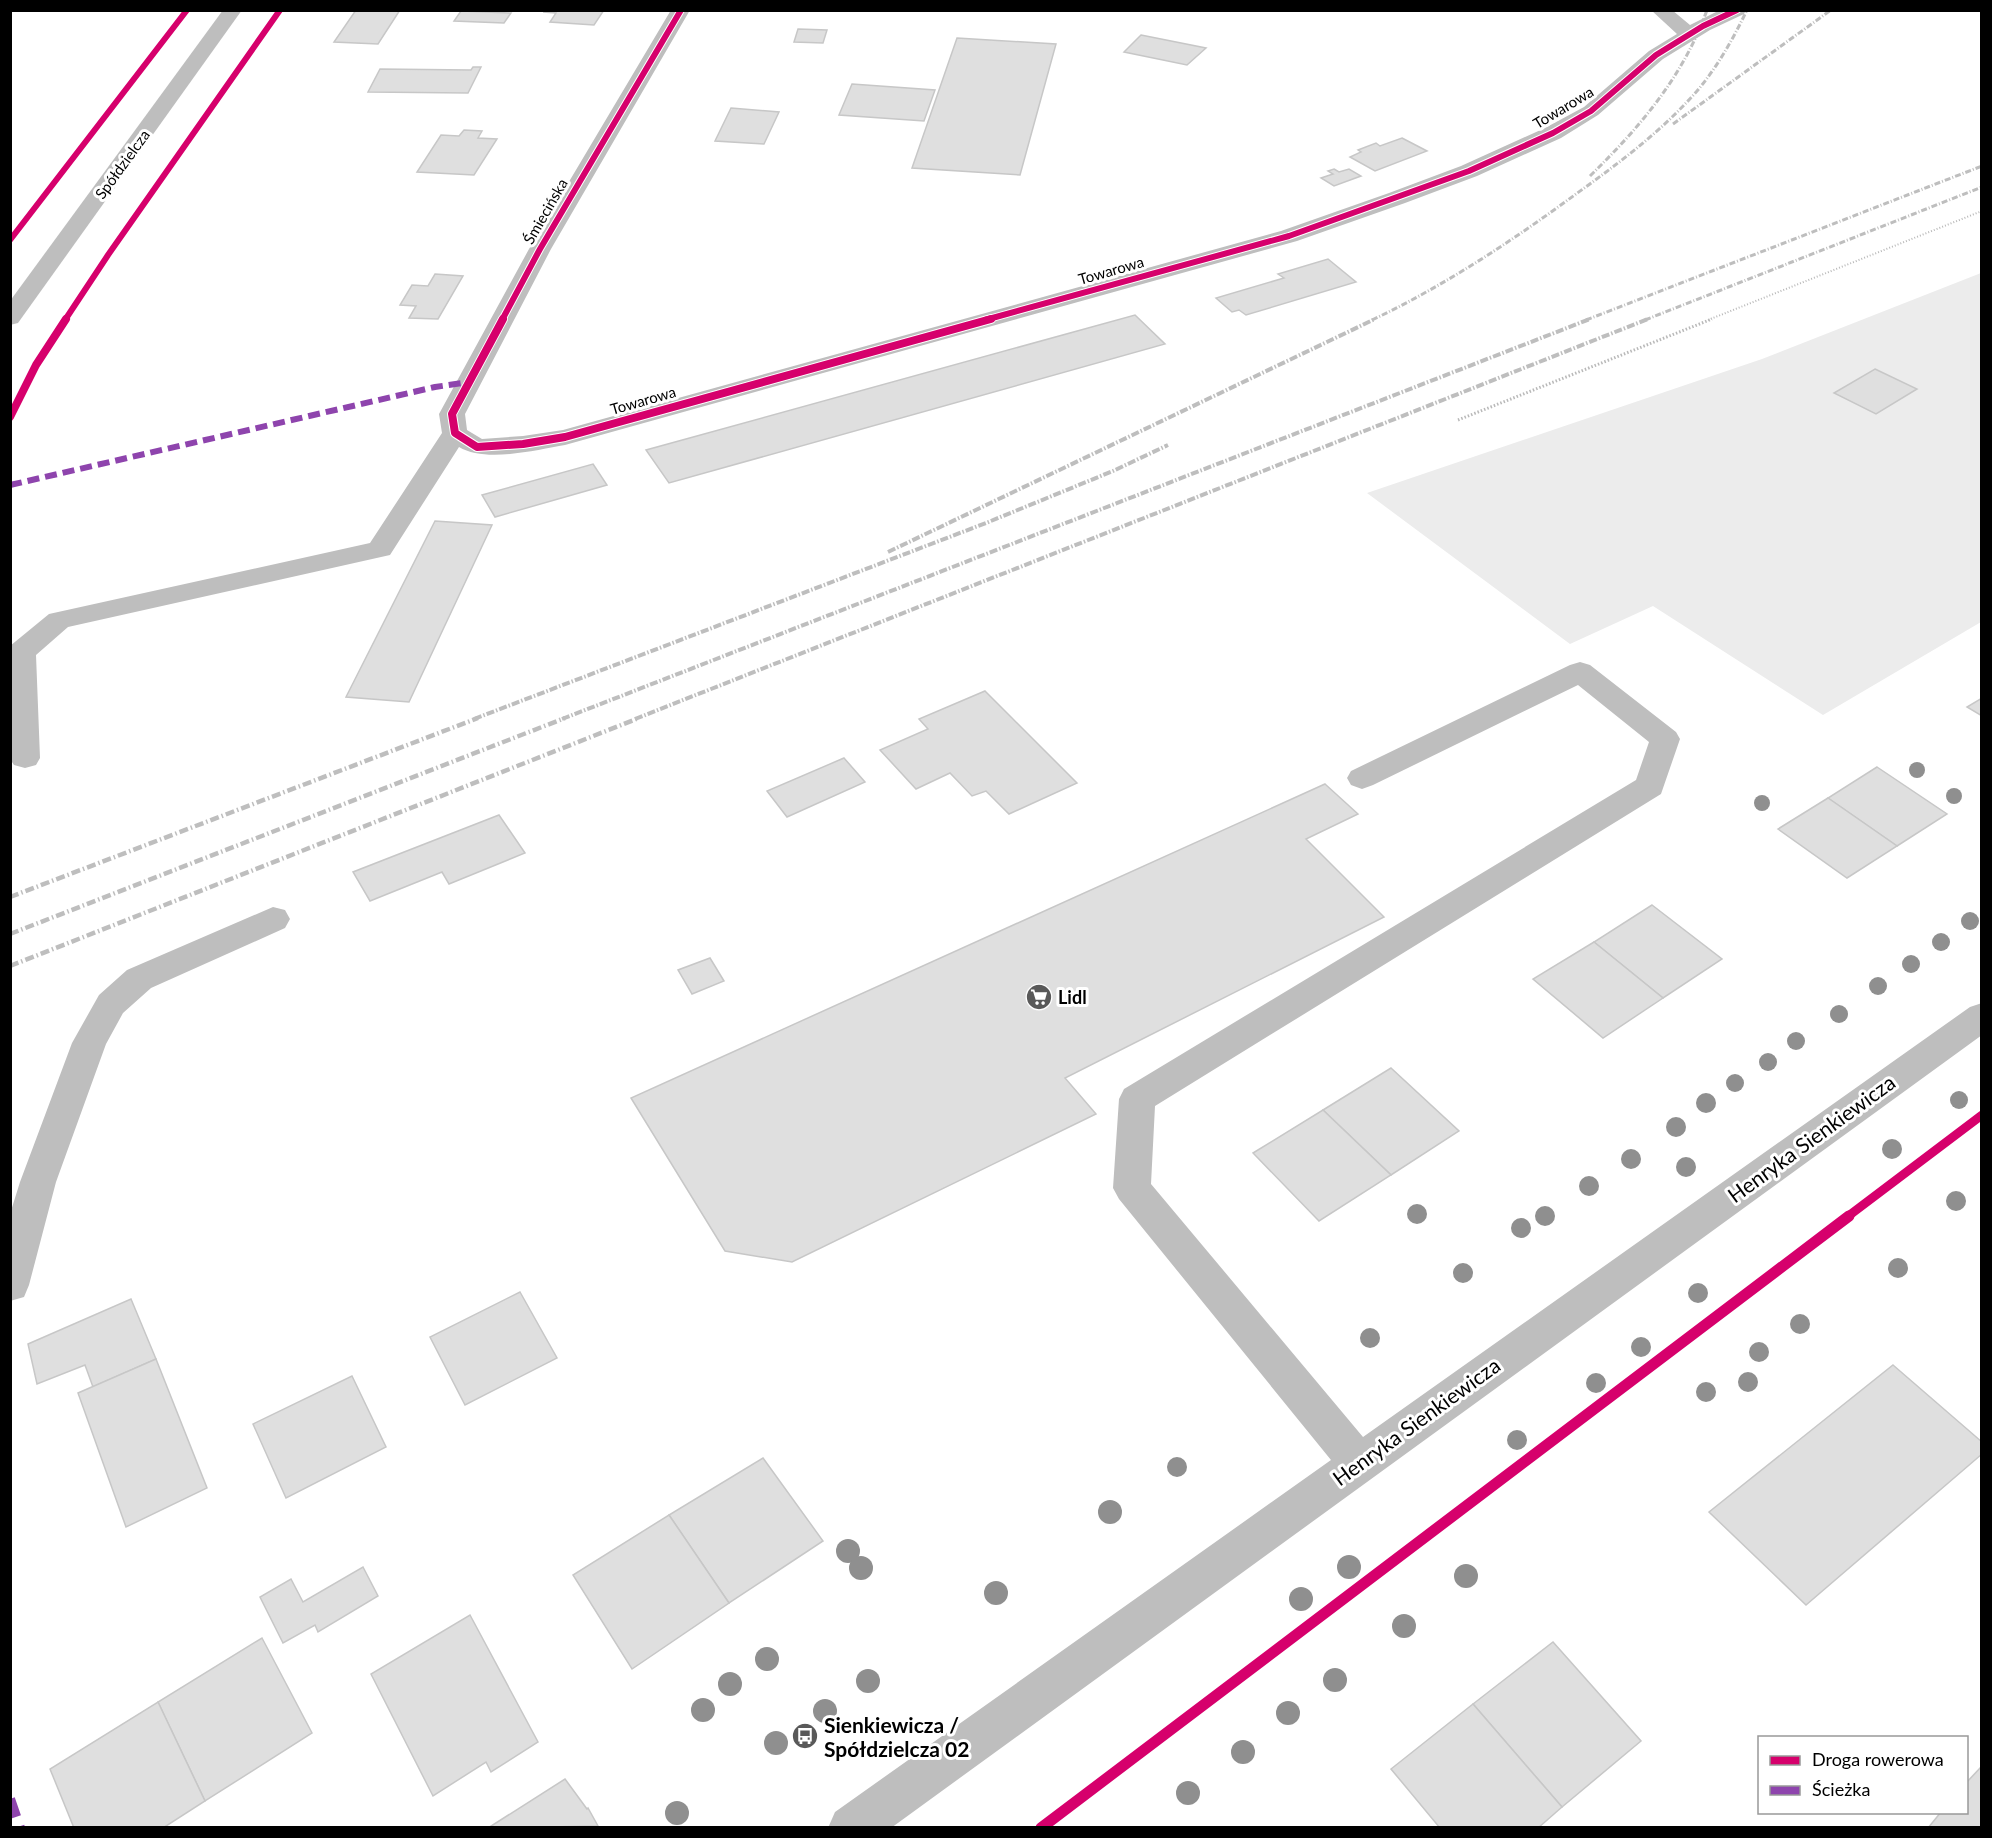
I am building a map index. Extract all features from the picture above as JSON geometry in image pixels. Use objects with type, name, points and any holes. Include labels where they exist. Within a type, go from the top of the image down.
[{"type":"street","name":"Spółdzielcza","points":[[10,318],[233,10]]},
{"type":"street","name":"Śmiecińska","points":[[455,433],[452,414],[540,249],[681,10]]},
{"type":"street","points":[[1660,10],[1690,34]]},
{"type":"street","name":"Towarowa","points":[[455,433],[477,447],[523,444],[565,437],[1289,236],[1459,175],[1553,133],[1591,111],[1656,55],[1702,26],[1737,10]]},
{"type":"street","points":[[25,758],[21,652],[59,620],[380,549],[455,433]]},
{"type":"street","points":[[1358,1462],[1132,1188],[1137,1099],[1650,786],[1665,739],[1580,672],[1362,778]]},
{"type":"street","points":[[10,1285],[38,1182],[89,1043],[111,1004],[139,979],[273,919]]},
{"type":"street","name":"Henryka Sienkiewicza","points":[[851,1827],[1982,1016]]},
{"type":"path","points":[[1458,420],[1982,211]]},
{"type":"shaded area","points":[[1981,273],[1981,622],[1823,715],[1653,606],[1570,644],[1367,493],[1762,359]]},
{"type":"building","points":[[356,10],[400,10],[378,44],[334,42]]},
{"type":"building","points":[[545,10],[604,10],[594,25],[550,22],[556,13],[544,12]]},
{"type":"building","points":[[461,11],[511,13],[504,23],[454,21]]},
{"type":"building","points":[[798,29],[827,30],[823,43],[794,42]]},
{"type":"building","points":[[1141,35],[1206,48],[1187,65],[1124,52]]},
{"type":"building","points":[[957,38],[1056,44],[1020,175],[912,168]]},
{"type":"building","points":[[473,67],[481,67],[468,93],[368,92],[380,69],[471,70]]},
{"type":"building","points":[[852,84],[935,90],[924,121],[839,115]]},
{"type":"building","points":[[731,108],[779,112],[764,144],[715,141]]},
{"type":"building","points":[[464,130],[482,131],[478,138],[497,139],[474,175],[417,172],[441,135],[459,136]]},
{"type":"building","points":[[1402,138],[1427,151],[1375,171],[1350,157],[1361,152],[1358,150],[1376,143],[1380,146]]},
{"type":"building","points":[[1334,169],[1339,172],[1349,169],[1361,176],[1334,186],[1321,178],[1333,174],[1328,171]]},
{"type":"building","points":[[1328,259],[1356,282],[1246,315],[1239,310],[1232,312],[1216,298],[1284,278],[1278,274]]},
{"type":"building","points":[[435,274],[463,276],[438,319],[409,318],[416,306],[400,305],[412,285],[428,286]]},
{"type":"building","points":[[1135,315],[1165,344],[669,483],[646,450]]},
{"type":"building","points":[[1875,369],[1917,389],[1876,414],[1834,393]]},
{"type":"building","points":[[593,464],[607,485],[495,517],[482,495]]},
{"type":"building","points":[[435,521],[492,525],[409,702],[346,697]]},
{"type":"building","points":[[985,691],[1077,783],[1009,814],[986,791],[972,796],[950,773],[916,789],[880,750],[928,729],[919,719]]},
{"type":"building","points":[[1982,698],[1982,716],[1967,707]]},
{"type":"building","points":[[844,758],[865,782],[787,817],[767,791]]},
{"type":"building","points":[[1877,767],[1947,814],[1897,846],[1828,798]]},
{"type":"building","name":"Lidl","points":[[1325,784],[1358,814],[1306,839],[1384,917],[1065,1078],[1096,1114],[792,1262],[725,1251],[631,1098]]},
{"type":"building","points":[[1828,798],[1897,846],[1847,878],[1778,829]]},
{"type":"building","points":[[499,815],[525,853],[449,884],[442,872],[370,901],[353,872]]},
{"type":"building","points":[[1652,905],[1722,959],[1663,998],[1594,942]]},
{"type":"building","points":[[1594,942],[1663,998],[1603,1038],[1533,979]]},
{"type":"building","points":[[710,958],[724,981],[692,994],[678,970]]},
{"type":"building","points":[[1391,1068],[1459,1131],[1391,1175],[1323,1110]]},
{"type":"building","points":[[1323,1110],[1391,1175],[1319,1221],[1253,1153]]},
{"type":"building","points":[[520,1292],[557,1358],[465,1405],[430,1337]]},
{"type":"building","points":[[131,1299],[156,1359],[93,1387],[85,1365],[37,1384],[28,1344]]},
{"type":"building","points":[[156,1359],[207,1488],[126,1527],[78,1393]]},
{"type":"building","points":[[1893,1365],[1982,1442],[1982,1454],[1806,1605],[1709,1512]]},
{"type":"building","points":[[352,1376],[386,1447],[286,1498],[253,1424]]},
{"type":"building","points":[[763,1458],[823,1541],[729,1603],[669,1515]]},
{"type":"building","points":[[669,1515],[729,1603],[632,1669],[573,1575]]},
{"type":"building","points":[[363,1567],[378,1596],[318,1632],[315,1625],[283,1643],[260,1597],[291,1579],[303,1602]]},
{"type":"building","points":[[470,1615],[538,1742],[491,1772],[486,1762],[433,1796],[371,1674]]},
{"type":"building","points":[[262,1638],[312,1733],[205,1801],[158,1702]]},
{"type":"building","points":[[1553,1642],[1641,1741],[1562,1807],[1473,1704]]},
{"type":"building","points":[[158,1702],[205,1801],[163,1828],[74,1828],[50,1769]]},
{"type":"building","points":[[1473,1704],[1562,1807],[1538,1828],[1440,1828],[1391,1769]]},
{"type":"building","points":[[1982,1766],[1982,1828],[1928,1828],[1939,1814],[1968,1814],[1968,1781]]},
{"type":"building","points":[[565,1779],[588,1808],[598,1826],[488,1828]]},
{"type":"railway","points":[[1590,176],[1643,120],[1673,79],[1686,57],[1707,10]]},
{"type":"railway","points":[[1372,320],[1425,293],[1502,246],[1552,212],[1640,146],[1684,106],[1705,82],[1725,52],[1747,10]]},
{"type":"railway","points":[[1673,124],[1831,10]]},
{"type":"railway","points":[[1586,320],[1982,166]]},
{"type":"railway","points":[[1645,320],[1982,187]]},
{"type":"railway","points":[[888,552],[1375,319]]},
{"type":"railway","points":[[562,719],[1590,319]]},
{"type":"railway","points":[[635,719],[1648,319]]},
{"type":"railway","points":[[474,719],[986,523],[1113,471],[1168,445]]},
{"type":"railway","points":[[10,897],[478,718]]},
{"type":"railway","points":[[10,934],[565,718]]},
{"type":"railway","points":[[10,966],[639,718]]},
{"type":"marked path","points":[[10,485],[435,387],[470,382]]},
{"type":"marked path","points":[[10,1799],[20,1828]]},
{"type":"cycle path","points":[[10,240],[187,10]]},
{"type":"cycle path","points":[[10,417],[36,365],[108,255],[280,10]]},
{"type":"cycle path","points":[[681,10],[540,249],[452,414],[455,433],[477,447],[523,444],[565,437],[1289,236],[1469,171],[1553,133],[1591,111],[1656,55],[1703,26],[1737,10]]},
{"type":"cycle path","points":[[1041,1828],[1982,1115]]},
{"type":"place","name":"Lidl","points":[[1039,997]]},
{"type":"place","name":"Sienkiewicza / Spółdzielcza 02","points":[[805,1736]]}]
